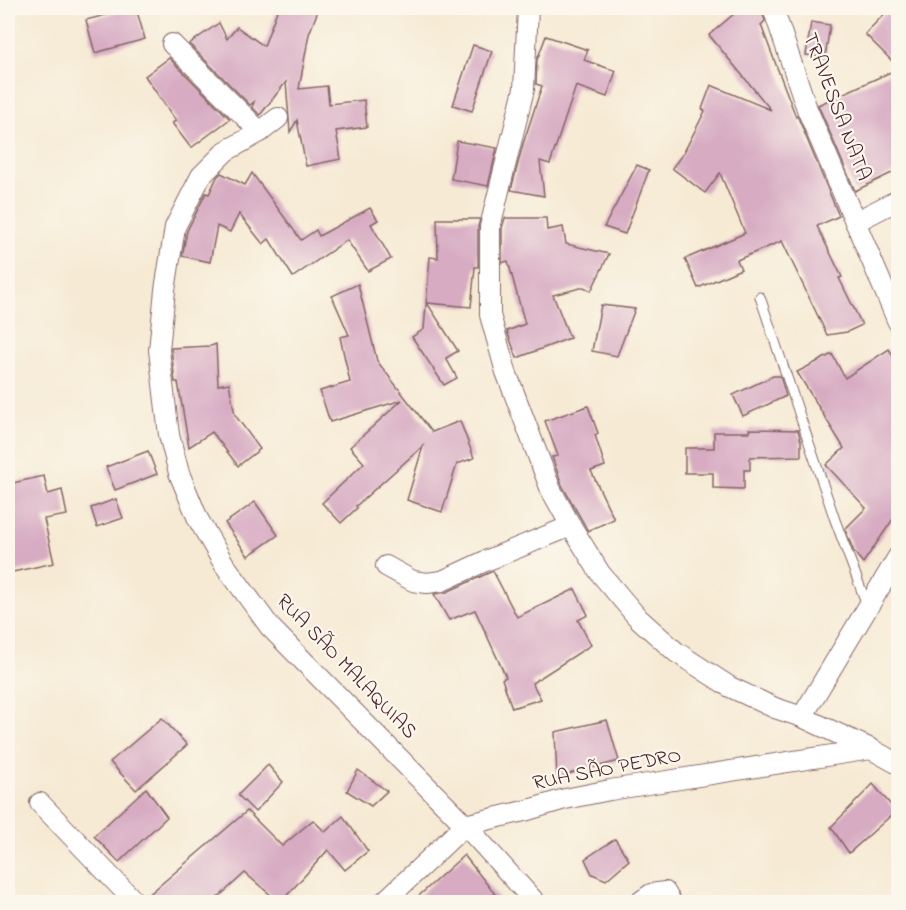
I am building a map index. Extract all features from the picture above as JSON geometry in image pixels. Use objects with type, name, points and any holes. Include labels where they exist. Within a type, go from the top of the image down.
[{"type":"street","points":[[528,8],[524,89],[490,227],[490,315],[506,372],[551,490],[600,573],[638,618],[676,652],[730,687],[802,717],[898,764]]},
{"type":"street","name":"TRAVESSA NATA","points":[[773,8],[807,109],[898,322]]},
{"type":"street","points":[[172,44],[260,132]]},
{"type":"street","name":"RUA SÃO MALAQUIAS","points":[[278,118],[260,132],[226,151],[201,176],[175,227],[159,350],[169,435],[178,472],[198,519],[224,564],[270,627],[465,825],[536,903]]},
{"type":"street","points":[[855,222],[898,200]]},
{"type":"street","points":[[386,566],[413,581],[428,583],[442,580],[571,526]]},
{"type":"street","points":[[802,717],[898,557]]},
{"type":"street","name":"RUA SÃO PEDRO","points":[[465,825],[565,799],[610,790],[871,749]]},
{"type":"street","points":[[40,803],[135,903]]},
{"type":"street","points":[[384,903],[465,825]]},
{"type":"street","points":[[640,903],[651,894],[665,892],[671,903]]},
{"type":"lane","points":[[760,297],[835,520],[868,607]]},
{"type":"building","points":[[136,8],[145,39],[95,53],[86,20]]},
{"type":"building","points":[[278,8],[319,8],[309,34],[299,89],[327,86],[329,104],[364,100],[367,127],[336,131],[341,159],[306,166],[297,120],[290,132],[286,82],[260,115],[252,107],[254,102],[250,105],[189,44],[219,23],[227,39],[237,27],[264,46]]},
{"type":"building","points":[[741,8],[761,8],[765,21],[761,25],[796,117],[797,115],[839,216],[817,226],[862,325],[847,332],[827,335],[782,241],[737,260],[741,269],[698,288],[685,259],[745,233],[720,173],[705,193],[672,168],[684,152],[705,111],[702,109],[711,85],[771,110],[709,35]]},
{"type":"building","points":[[890,8],[898,8],[898,67],[865,34]]},
{"type":"building","points":[[811,22],[830,25],[825,58],[806,55]]},
{"type":"building","points":[[546,36],[588,50],[584,60],[616,71],[607,97],[576,86],[550,164],[540,161],[544,196],[511,190],[542,86],[536,84],[537,60]]},
{"type":"building","points":[[473,45],[492,51],[472,111],[453,105]]},
{"type":"building","points":[[169,58],[230,119],[191,148],[172,123],[176,121],[145,76]]},
{"type":"building","points":[[893,71],[898,83],[898,170],[855,191],[818,105]]},
{"type":"building","points":[[457,141],[497,148],[488,186],[451,179]]},
{"type":"building","points":[[637,165],[649,170],[625,234],[604,227]]},
{"type":"building","points":[[221,173],[245,185],[252,173],[301,240],[316,230],[319,236],[370,208],[378,220],[371,224],[391,259],[368,271],[347,240],[293,277],[269,239],[263,244],[239,214],[230,232],[217,226],[210,262],[182,256],[187,231],[206,193],[209,194]]},
{"type":"building","points":[[505,218],[546,218],[547,230],[563,227],[566,244],[609,254],[591,291],[584,287],[553,295],[570,338],[517,358],[507,331],[525,324],[508,261],[502,263],[502,228]]},
{"type":"building","points":[[437,219],[480,219],[478,267],[475,267],[471,307],[427,303],[458,351],[446,358],[457,378],[444,385],[412,337],[424,329],[430,257],[438,258]]},
{"type":"building","points":[[358,284],[377,361],[432,432],[460,421],[474,458],[457,464],[442,512],[407,500],[423,446],[356,506],[357,508],[341,523],[322,503],[364,463],[350,447],[402,400],[330,422],[320,391],[350,382],[340,337],[349,335],[332,296]]},
{"type":"building","points":[[601,305],[635,309],[617,356],[592,351]]},
{"type":"building","points":[[216,344],[218,385],[229,383],[235,415],[260,449],[238,466],[212,432],[189,447],[178,382],[175,382],[171,348]]},
{"type":"building","points":[[889,349],[898,364],[898,512],[863,563],[854,552],[845,529],[866,508],[826,465],[844,448],[797,372],[832,354],[845,378]]},
{"type":"building","points":[[773,376],[780,376],[786,396],[743,416],[733,395]]},
{"type":"building","points":[[588,406],[598,433],[595,435],[605,466],[591,471],[614,519],[588,531],[562,485],[552,457],[558,456],[545,421]]},
{"type":"building","points":[[749,429],[798,430],[801,456],[750,457],[750,470],[744,470],[744,489],[713,488],[713,473],[685,473],[685,448],[714,448],[714,432],[750,432]]},
{"type":"building","points":[[148,451],[157,474],[115,490],[106,467]]},
{"type":"building","points":[[44,476],[48,494],[62,490],[67,515],[44,519],[54,563],[8,573],[8,484]]},
{"type":"building","points":[[116,499],[123,518],[97,527],[91,508]]},
{"type":"building","points":[[255,502],[278,535],[248,556],[225,523]]},
{"type":"building","points":[[493,571],[517,617],[575,589],[588,615],[578,620],[591,645],[532,683],[541,699],[512,708],[502,679],[506,677],[475,610],[449,620],[434,594],[447,592]]},
{"type":"building","points":[[162,718],[187,745],[136,790],[110,762]]},
{"type":"building","points":[[607,720],[619,761],[572,773],[557,780],[555,732]]},
{"type":"building","points":[[268,765],[283,782],[255,812],[238,795]]},
{"type":"building","points":[[358,770],[387,791],[371,806],[347,791]]},
{"type":"building","points":[[873,784],[896,811],[849,853],[831,827]]},
{"type":"building","points":[[146,788],[167,817],[119,862],[94,836]]},
{"type":"building","points":[[247,811],[282,846],[313,820],[325,832],[343,816],[368,851],[345,870],[328,850],[280,903],[245,873],[212,903],[147,903],[146,897]]},
{"type":"building","points":[[615,839],[629,860],[606,880],[592,874],[585,859]]},
{"type":"building","points":[[464,855],[502,903],[411,903]]}]
